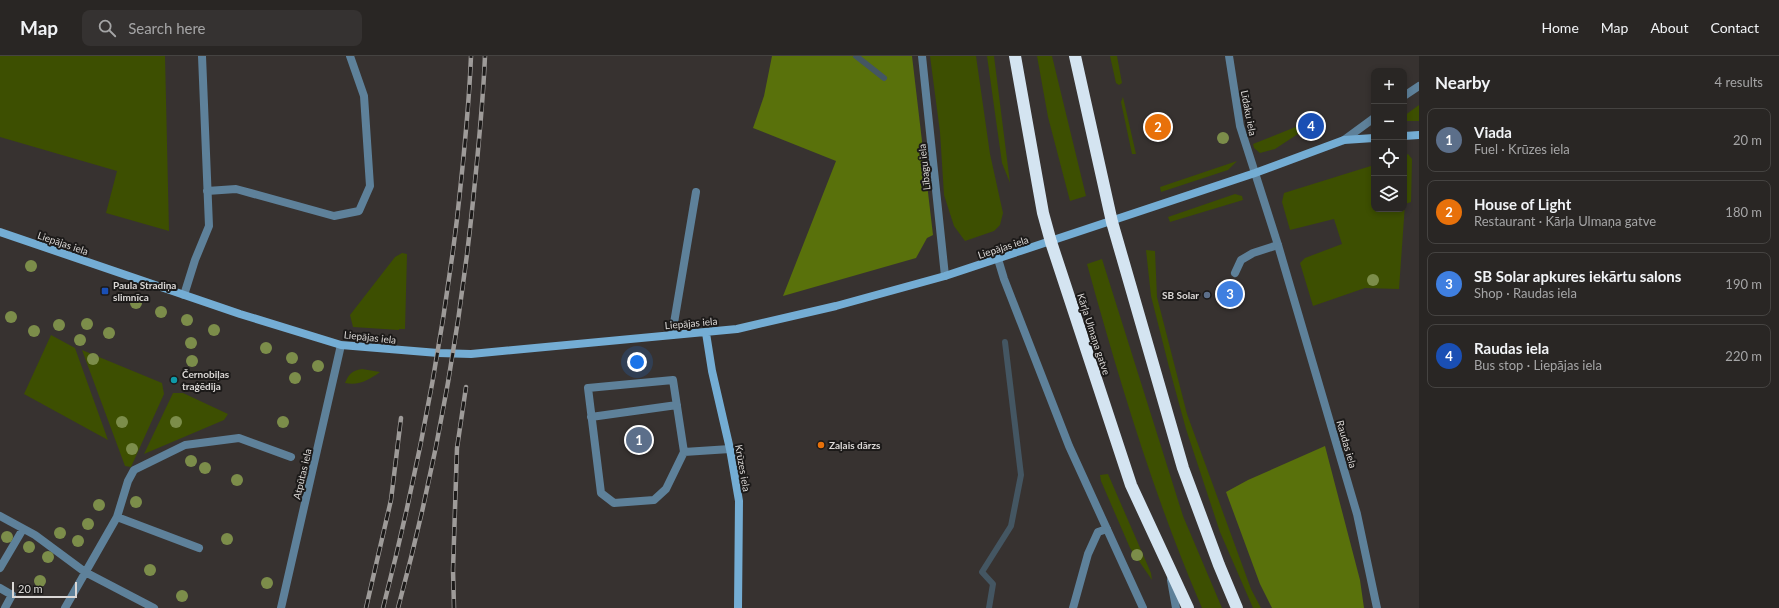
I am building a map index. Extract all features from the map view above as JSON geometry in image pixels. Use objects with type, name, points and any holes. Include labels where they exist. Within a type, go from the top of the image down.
[{"type":"highway","name":"Kārļa Ulmaņa gatve","points":[[1015,56],[1044,213],[1051,242],[1131,485],[1188,608]]},
{"type":"highway","points":[[1075,56],[1112,222],[1183,468],[1219,565],[1238,608]]},
{"type":"street","points":[[184,295],[195,260],[209,226],[202,56]]},
{"type":"street","points":[[207,191],[236,189],[334,216],[359,212],[370,186],[364,96],[350,56]]},
{"type":"street","name":"Lībagu iela","points":[[922,56],[945,276]]},
{"type":"street","name":"Līdaku iela","points":[[1229,56],[1240,126],[1255,173]]},
{"type":"street","points":[[1407,94],[1419,86]]},
{"type":"street","points":[[1344,140],[1371,120]]},
{"type":"street","points":[[1407,136],[1419,136]]},
{"type":"street","name":"Liepājas iela","points":[[0,232],[240,314],[341,345],[438,354],[471,354],[737,329],[836,306],[945,276],[1051,242],[1255,173],[1344,140],[1371,138]]},
{"type":"street","name":"Raudas iela","points":[[1255,173],[1278,245],[1357,514],[1376,608]]},
{"type":"street","points":[[672,335],[696,192]]},
{"type":"street","points":[[1235,273],[1241,260],[1253,253],[1278,245]]},
{"type":"street","points":[[998,259],[1004,279],[1069,446],[1143,608]]},
{"type":"street","name":"Krūzes iela","points":[[706,333],[712,371],[730,449],[739,501],[738,608]]},
{"type":"street","name":"Atpūtas iela","points":[[281,608],[341,345]]},
{"type":"street","points":[[673,380],[677,405],[684,452],[666,489],[654,500],[614,503],[601,493],[588,388],[673,380]]},
{"type":"street","points":[[591,417],[677,405]]},
{"type":"street","points":[[65,608],[117,517],[128,481],[134,470],[185,445],[239,438],[291,457]]},
{"type":"street","points":[[684,452],[730,449]]},
{"type":"street","points":[[0,516],[35,535],[85,572],[153,607],[161,608]]},
{"type":"street","points":[[117,517],[199,548]]},
{"type":"street","points":[[0,568],[23,528]]},
{"type":"street","points":[[1073,608],[1088,554],[1098,532],[1106,529]]},
{"type":"street","points":[[1168,563],[1176,608]]},
{"type":"street","points":[[0,588],[12,596],[5,608]]},
{"type":"green space","points":[[0,56],[165,56],[169,231],[106,213],[117,171],[0,137]]},
{"type":"green space","points":[[772,56],[912,56],[933,235],[927,238],[916,258],[783,296],[836,161],[753,128],[764,96]]},
{"type":"green space","points":[[930,56],[976,56],[990,154],[1003,213],[1000,225],[994,231],[965,241],[954,226],[944,195],[940,132]]},
{"type":"green space","points":[[987,56],[994,56],[1010,183],[1002,163]]},
{"type":"green space","points":[[1037,56],[1052,56],[1086,196],[1070,201],[1048,117]]},
{"type":"green space","points":[[1110,56],[1117,56],[1122,83],[1119,85],[1116,83]]},
{"type":"green space","points":[[1123,97],[1136,154],[1132,154],[1121,102]]},
{"type":"green space","points":[[1419,105],[1419,121],[1407,121],[1407,114]]},
{"type":"green space","points":[[1303,124],[1307,128],[1275,149],[1260,153],[1254,148],[1253,144]]},
{"type":"green space","points":[[1407,154],[1412,159],[1411,202],[1407,203],[1407,176]]},
{"type":"green space","points":[[1237,161],[1228,170],[1161,192],[1160,187]]},
{"type":"green space","points":[[1371,166],[1371,212],[1404,212],[1399,289],[1365,288],[1313,306],[1300,263],[1305,258],[1342,244],[1334,219],[1290,230],[1282,202],[1284,193]]},
{"type":"green space","points":[[1235,194],[1242,196],[1243,200],[1170,222],[1168,217]]},
{"type":"green space","points":[[1146,250],[1155,251],[1157,297],[1187,414],[1251,589],[1261,608],[1253,608],[1220,532],[1186,429],[1151,296]]},
{"type":"green space","points":[[402,253],[407,254],[405,329],[399,330],[353,327],[350,315],[395,257]]},
{"type":"green space","points":[[1102,259],[1183,516],[1222,608],[1202,608],[1168,524],[1138,438],[1087,264]]},
{"type":"green space","points":[[51,335],[75,348],[108,440],[24,394]]},
{"type":"green space","points":[[82,350],[162,383],[164,394],[131,467],[125,466]]},
{"type":"green space","points":[[362,369],[380,372],[364,382],[355,384],[345,383],[351,373]]},
{"type":"green space","points":[[173,393],[183,393],[228,414],[224,420],[144,454]]},
{"type":"green space","points":[[1325,446],[1360,580],[1364,608],[1272,608],[1260,584],[1226,492],[1248,480]]},
{"type":"green space","points":[[1108,474],[1151,573],[1152,580],[1130,548],[1101,481],[1100,475]]},
{"type":"waterway","points":[[856,56],[884,78]]},
{"type":"waterway","points":[[989,608],[993,584],[982,572],[1011,526],[1021,475],[1005,342]]},
{"type":"railway","points":[[383,608],[417,463],[451,268],[467,118],[471,56]]},
{"type":"railway","points":[[398,608],[423,508],[453,355],[473,201],[482,110],[485,56]]},
{"type":"railway","points":[[454,608],[453,570],[457,448],[466,387]]},
{"type":"railway","points":[[366,608],[391,500],[401,418]]},
{"type":"place","name":"Raudas iela","points":[[1311,126]]},
{"type":"place","name":"House of Light","points":[[1158,127]]},
{"type":"place","name":"Paula Stradiņa slimnīca","points":[[105,291]]},
{"type":"place","name":"SB Solar apkures iekārtu salons","points":[[1230,294]]},
{"type":"place","name":"SB Solar","points":[[1207,295]]},
{"type":"place","name":"Černobiļas traģēdija","points":[[174,380]]},
{"type":"place","name":"Viada","points":[[639,440]]},
{"type":"place","name":"Zaļais dārzs","points":[[821,445]]}]
